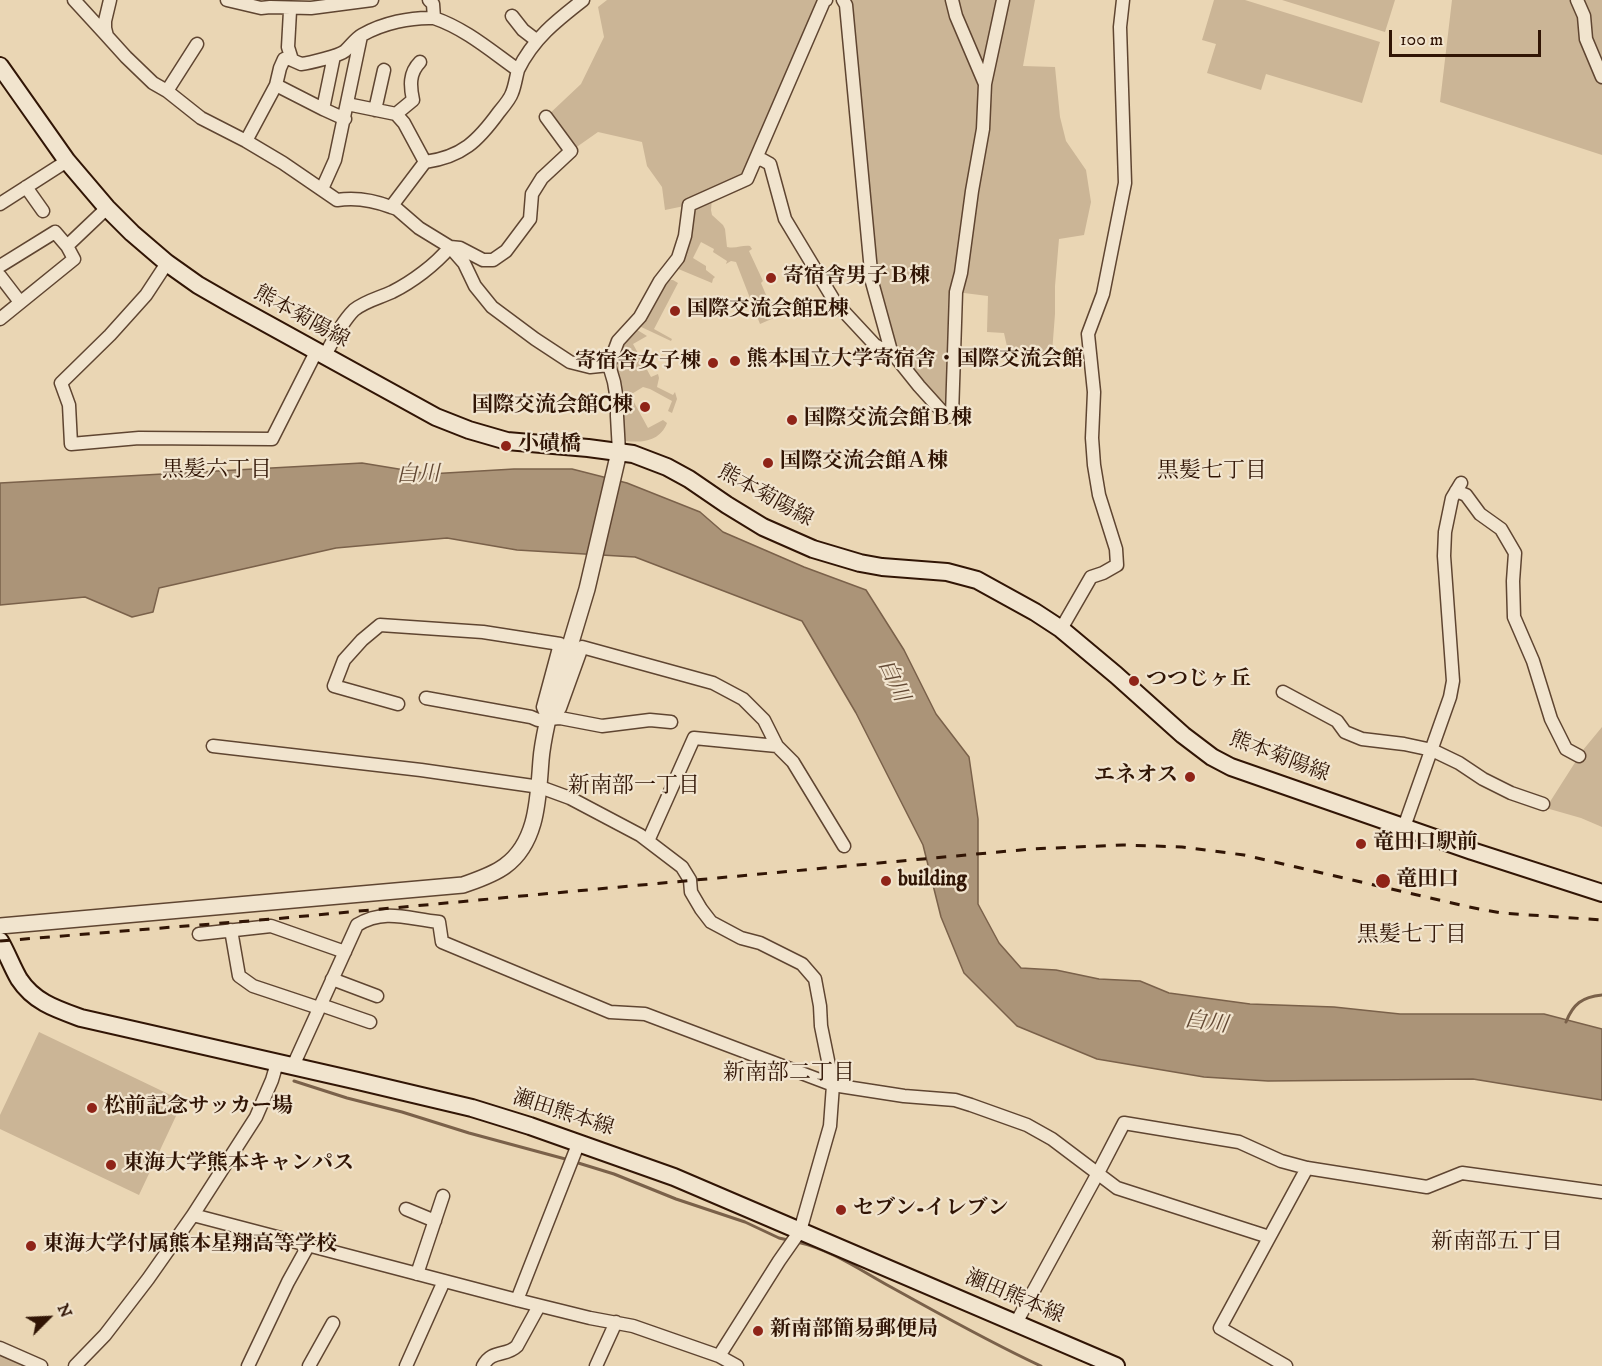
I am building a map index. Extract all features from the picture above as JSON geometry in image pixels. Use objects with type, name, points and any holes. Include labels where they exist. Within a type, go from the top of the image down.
[{"type":"main road","name":"熊本菊陽線","points":[[0,66],[67,161],[107,208],[167,263],[198,285],[320,355],[436,417],[507,441],[633,454],[667,467],[763,526],[813,549],[882,567],[947,572],[977,580],[1061,629],[1183,735],[1212,757],[1231,767],[1602,893]]},
{"type":"main road","name":"瀬田熊本線","points":[[0,941],[19,979],[28,990],[48,1006],[81,1018],[472,1108],[579,1142],[674,1177],[1116,1366]]},
{"type":"street","points":[[74,0],[126,57],[153,82],[201,118],[246,141],[337,200],[367,199],[397,209],[419,228],[450,247],[465,263],[475,286],[501,315],[570,362],[590,367],[609,365]]},
{"type":"street","points":[[107,36],[105,21],[110,0]]},
{"type":"street","points":[[226,0],[261,8],[328,7],[372,0]]},
{"type":"street","points":[[429,0],[433,4],[434,18]]},
{"type":"street","points":[[391,207],[425,162],[440,160],[473,144],[512,94],[518,70],[536,40],[583,0]]},
{"type":"street","points":[[0,926],[463,885],[506,866],[525,845],[534,822],[540,787],[543,739],[586,589],[619,452],[617,400],[609,365],[618,341],[640,317],[660,281],[678,258],[683,243],[689,205],[747,179],[826,0]]},
{"type":"street","points":[[843,0],[846,5],[872,282],[891,351],[948,417],[952,415],[956,292],[961,273],[983,129],[985,84],[1003,0]]},
{"type":"street","points":[[952,0],[956,16],[985,84]]},
{"type":"street","points":[[1061,629],[1091,577],[1117,565],[1116,549],[1099,495],[1094,465],[1092,438],[1094,392],[1088,334],[1103,294],[1125,183],[1120,27],[1123,0]]},
{"type":"street","points":[[1577,0],[1584,15],[1586,39],[1602,76]]},
{"type":"street","points":[[292,8],[288,42],[292,60]]},
{"type":"street","points":[[512,16],[523,30],[536,40]]},
{"type":"street","points":[[246,141],[276,85],[284,59],[287,58],[301,64],[342,54],[361,36],[375,29],[411,19],[434,18],[456,27],[518,70]]},
{"type":"street","points":[[322,189],[335,160],[361,36]]},
{"type":"street","points":[[167,91],[197,44]]},
{"type":"street","points":[[323,109],[334,56]]},
{"type":"street","points":[[396,114],[413,100],[412,73],[420,62]]},
{"type":"street","points":[[375,110],[384,70]]},
{"type":"street","points":[[276,85],[345,119]]},
{"type":"street","points":[[347,104],[396,114],[404,123],[425,162]]},
{"type":"street","points":[[450,247],[460,248],[483,260],[493,260],[506,251],[517,238],[530,219],[532,194],[542,178],[571,151],[546,117]]},
{"type":"street","points":[[755,161],[761,159],[770,164],[785,219],[835,302],[875,345],[896,357]]},
{"type":"street","points":[[0,204],[67,161]]},
{"type":"street","points":[[26,188],[43,211]]},
{"type":"street","points":[[67,246],[107,208]]},
{"type":"street","points":[[0,266],[55,232],[74,259],[0,319]]},
{"type":"street","points":[[167,263],[146,295],[61,382],[69,405],[71,444],[139,438],[272,439],[320,355],[353,312],[361,305],[392,292],[416,278],[443,256],[450,247]]},
{"type":"street","points":[[0,276],[20,302]]},
{"type":"street","points":[[1404,827],[1450,697],[1453,681],[1444,556],[1445,532],[1452,498],[1459,487],[1480,514],[1501,530],[1515,553],[1512,581],[1514,617],[1533,661],[1551,719],[1566,748],[1579,756]]},
{"type":"street","points":[[398,704],[334,686],[344,660],[380,625],[483,632],[560,644],[543,706],[548,719]]},
{"type":"street","points":[[548,719],[560,708],[582,647],[713,683],[744,699],[764,720],[777,746],[793,762],[844,846]]},
{"type":"street","points":[[1283,692],[1337,721],[1345,732],[1362,739],[1432,750],[1459,763],[1483,780],[1543,804]]},
{"type":"street","points":[[426,698],[538,720],[560,718],[602,726],[650,720],[671,722]]},
{"type":"street","points":[[648,841],[694,738],[777,746]]},
{"type":"street","points":[[213,746],[421,770],[540,787],[587,806],[640,835],[682,867],[690,880],[691,892],[711,922],[741,938],[760,944],[802,964],[815,979],[821,1026],[833,1085],[830,1126],[800,1231],[718,1356]]},
{"type":"street","points":[[75,1366],[105,1335],[148,1279],[256,1118],[272,1080],[285,1065],[320,1006],[357,925],[369,918],[387,915],[439,921],[442,942],[599,1007],[610,1011],[645,1014],[833,1085],[904,1096],[955,1100],[1027,1125],[1052,1139],[1117,1188],[1269,1236]]},
{"type":"street","points":[[199,934],[271,926],[345,952]]},
{"type":"street","points":[[231,930],[239,976],[253,986],[370,1022]]},
{"type":"street","points":[[332,979],[377,996]]},
{"type":"street","points":[[1016,1323],[1124,1123],[1239,1142],[1281,1161],[1307,1168],[1427,1187],[1462,1173],[1602,1192]]},
{"type":"street","points":[[517,1300],[579,1142]]},
{"type":"street","points":[[1286,1366],[1220,1328],[1307,1168]]},
{"type":"street","points":[[417,1274],[443,1196]]},
{"type":"street","points":[[406,1209],[435,1221]]},
{"type":"street","points":[[193,1215],[540,1306],[633,1326],[718,1356],[737,1366]]},
{"type":"street","points":[[248,1366],[308,1246]]},
{"type":"street","points":[[406,1366],[444,1281]]},
{"type":"street","points":[[483,1366],[487,1358],[512,1351],[518,1346],[540,1306]]},
{"type":"street","points":[[596,1366],[616,1322]]},
{"type":"street","points":[[309,1366],[333,1323]]},
{"type":"street","points":[[0,1348],[41,1366]]},
{"type":"shaded area","points":[[607,0],[826,0],[747,179],[689,205],[665,210],[662,187],[647,166],[642,142],[598,132],[571,151],[546,117],[581,84],[604,37],[598,7]]},
{"type":"shaded area","points":[[851,0],[1035,0],[1023,66],[1055,67],[1060,117],[1066,141],[1086,170],[1091,202],[1084,235],[1059,239],[1052,353],[1030,354],[1008,351],[1004,333],[987,332],[988,296],[956,292],[948,353],[946,404],[917,373],[896,344],[878,283]]},
{"type":"shaded area","points":[[1214,0],[1245,0],[1380,42],[1362,103],[1266,74],[1261,90],[1207,73],[1216,44],[1202,40]]},
{"type":"shaded area","points":[[1282,0],[1395,0],[1385,32]]},
{"type":"shaded area","points":[[1452,0],[1602,0],[1602,155],[1440,102]]},
{"type":"shaded area","points":[[712,199],[712,215],[725,229],[727,247],[750,246],[752,249],[749,251],[763,281],[761,283],[769,302],[772,301],[777,313],[782,311],[783,314],[760,324],[736,262],[731,261],[726,264],[727,261],[713,252],[714,249],[701,242],[693,258],[706,266],[706,270],[715,277],[712,283],[676,268],[694,211]]},
{"type":"shaded area","points":[[669,280],[678,283],[654,329],[672,339],[671,341],[637,325],[664,282]]},
{"type":"shaded area","points":[[634,328],[647,336],[633,344],[651,377],[658,374],[657,387],[673,395],[675,392],[677,399],[672,413],[668,411],[672,401],[650,389],[643,387],[630,395],[648,428],[663,420],[667,423],[659,435],[633,442],[618,440],[614,364],[617,352]]},
{"type":"shaded area","points":[[1602,727],[1602,827],[1546,808],[1583,750]]},
{"type":"shaded area","name":"松前記念サッカー場","points":[[39,1032],[183,1101],[139,1195],[0,1129],[0,1115]]},
{"type":"shaded area","points":[[0,1354],[28,1366],[0,1366]]},
{"type":"water","name":"白川","points":[[362,463],[429,474],[514,469],[572,469],[627,483],[700,512],[723,532],[804,567],[866,590],[904,650],[936,714],[969,757],[978,819],[978,904],[999,943],[1021,968],[1056,970],[1099,979],[1140,981],[1169,993],[1250,1004],[1334,1007],[1400,1014],[1544,1014],[1602,1029],[1602,1100],[1473,1079],[1268,1081],[1204,1077],[1097,1059],[1017,1026],[964,973],[941,917],[923,845],[856,713],[802,621],[635,557],[517,550],[447,538],[336,548],[159,588],[153,612],[132,617],[85,597],[0,605],[0,483]]},
{"type":"waterway","points":[[1566,1022],[1579,1002],[1602,995]]},
{"type":"waterway","points":[[294,1081],[569,1160]]},
{"type":"waterway","points":[[575,1162],[614,1174],[788,1240]]},
{"type":"waterway","points":[[797,1242],[844,1261],[965,1328],[1041,1366]]},
{"type":"railway","points":[[0,941],[273,919],[1031,849],[1123,845],[1182,847],[1244,855],[1501,913],[1602,920]]},
{"type":"place","name":"寄宿舎男子Ｂ棟","points":[[771,278]]},
{"type":"place","name":"国際交流会館E棟","points":[[675,311]]},
{"type":"place","name":"熊本国立大学寄宿舎・国際交流会館","points":[[735,361]]},
{"type":"place","name":"寄宿舎女子棟","points":[[713,363]]},
{"type":"place","name":"国際交流会館C棟","points":[[645,407]]},
{"type":"place","name":"国際交流会館Ｂ棟","points":[[792,420]]},
{"type":"place","name":"小磧橋","points":[[506,446]]},
{"type":"place","name":"国際交流会館Ａ棟","points":[[768,463]]},
{"type":"place","name":"つつじヶ丘","points":[[1134,681]]},
{"type":"place","name":"エネオス","points":[[1190,777]]},
{"type":"place","name":"竜田口駅前","points":[[1361,844]]},
{"type":"place","name":"building","points":[[886,881]]},
{"type":"place","name":"竜田口","points":[[1383,881]]},
{"type":"place","name":"松前記念サッカー場","points":[[92,1108]]},
{"type":"place","name":"東海大学熊本キャンパス","points":[[111,1165]]},
{"type":"place","name":"セブン-イレブン","points":[[841,1210]]},
{"type":"place","name":"東海大学付属熊本星翔高等学校","points":[[31,1246]]},
{"type":"place","name":"新南部簡易郵便局","points":[[758,1331]]},
{"type":"district","name":"黒髪六丁目","points":[[217,471]]},
{"type":"district","name":"黒髪七丁目","points":[[1212,472]]},
{"type":"district","name":"新南部一丁目","points":[[634,787]]},
{"type":"district","name":"黒髪七丁目","points":[[1412,936]]},
{"type":"district","name":"新南部二丁目","points":[[789,1074]]},
{"type":"district","name":"新南部五丁目","points":[[1497,1243]]}]
